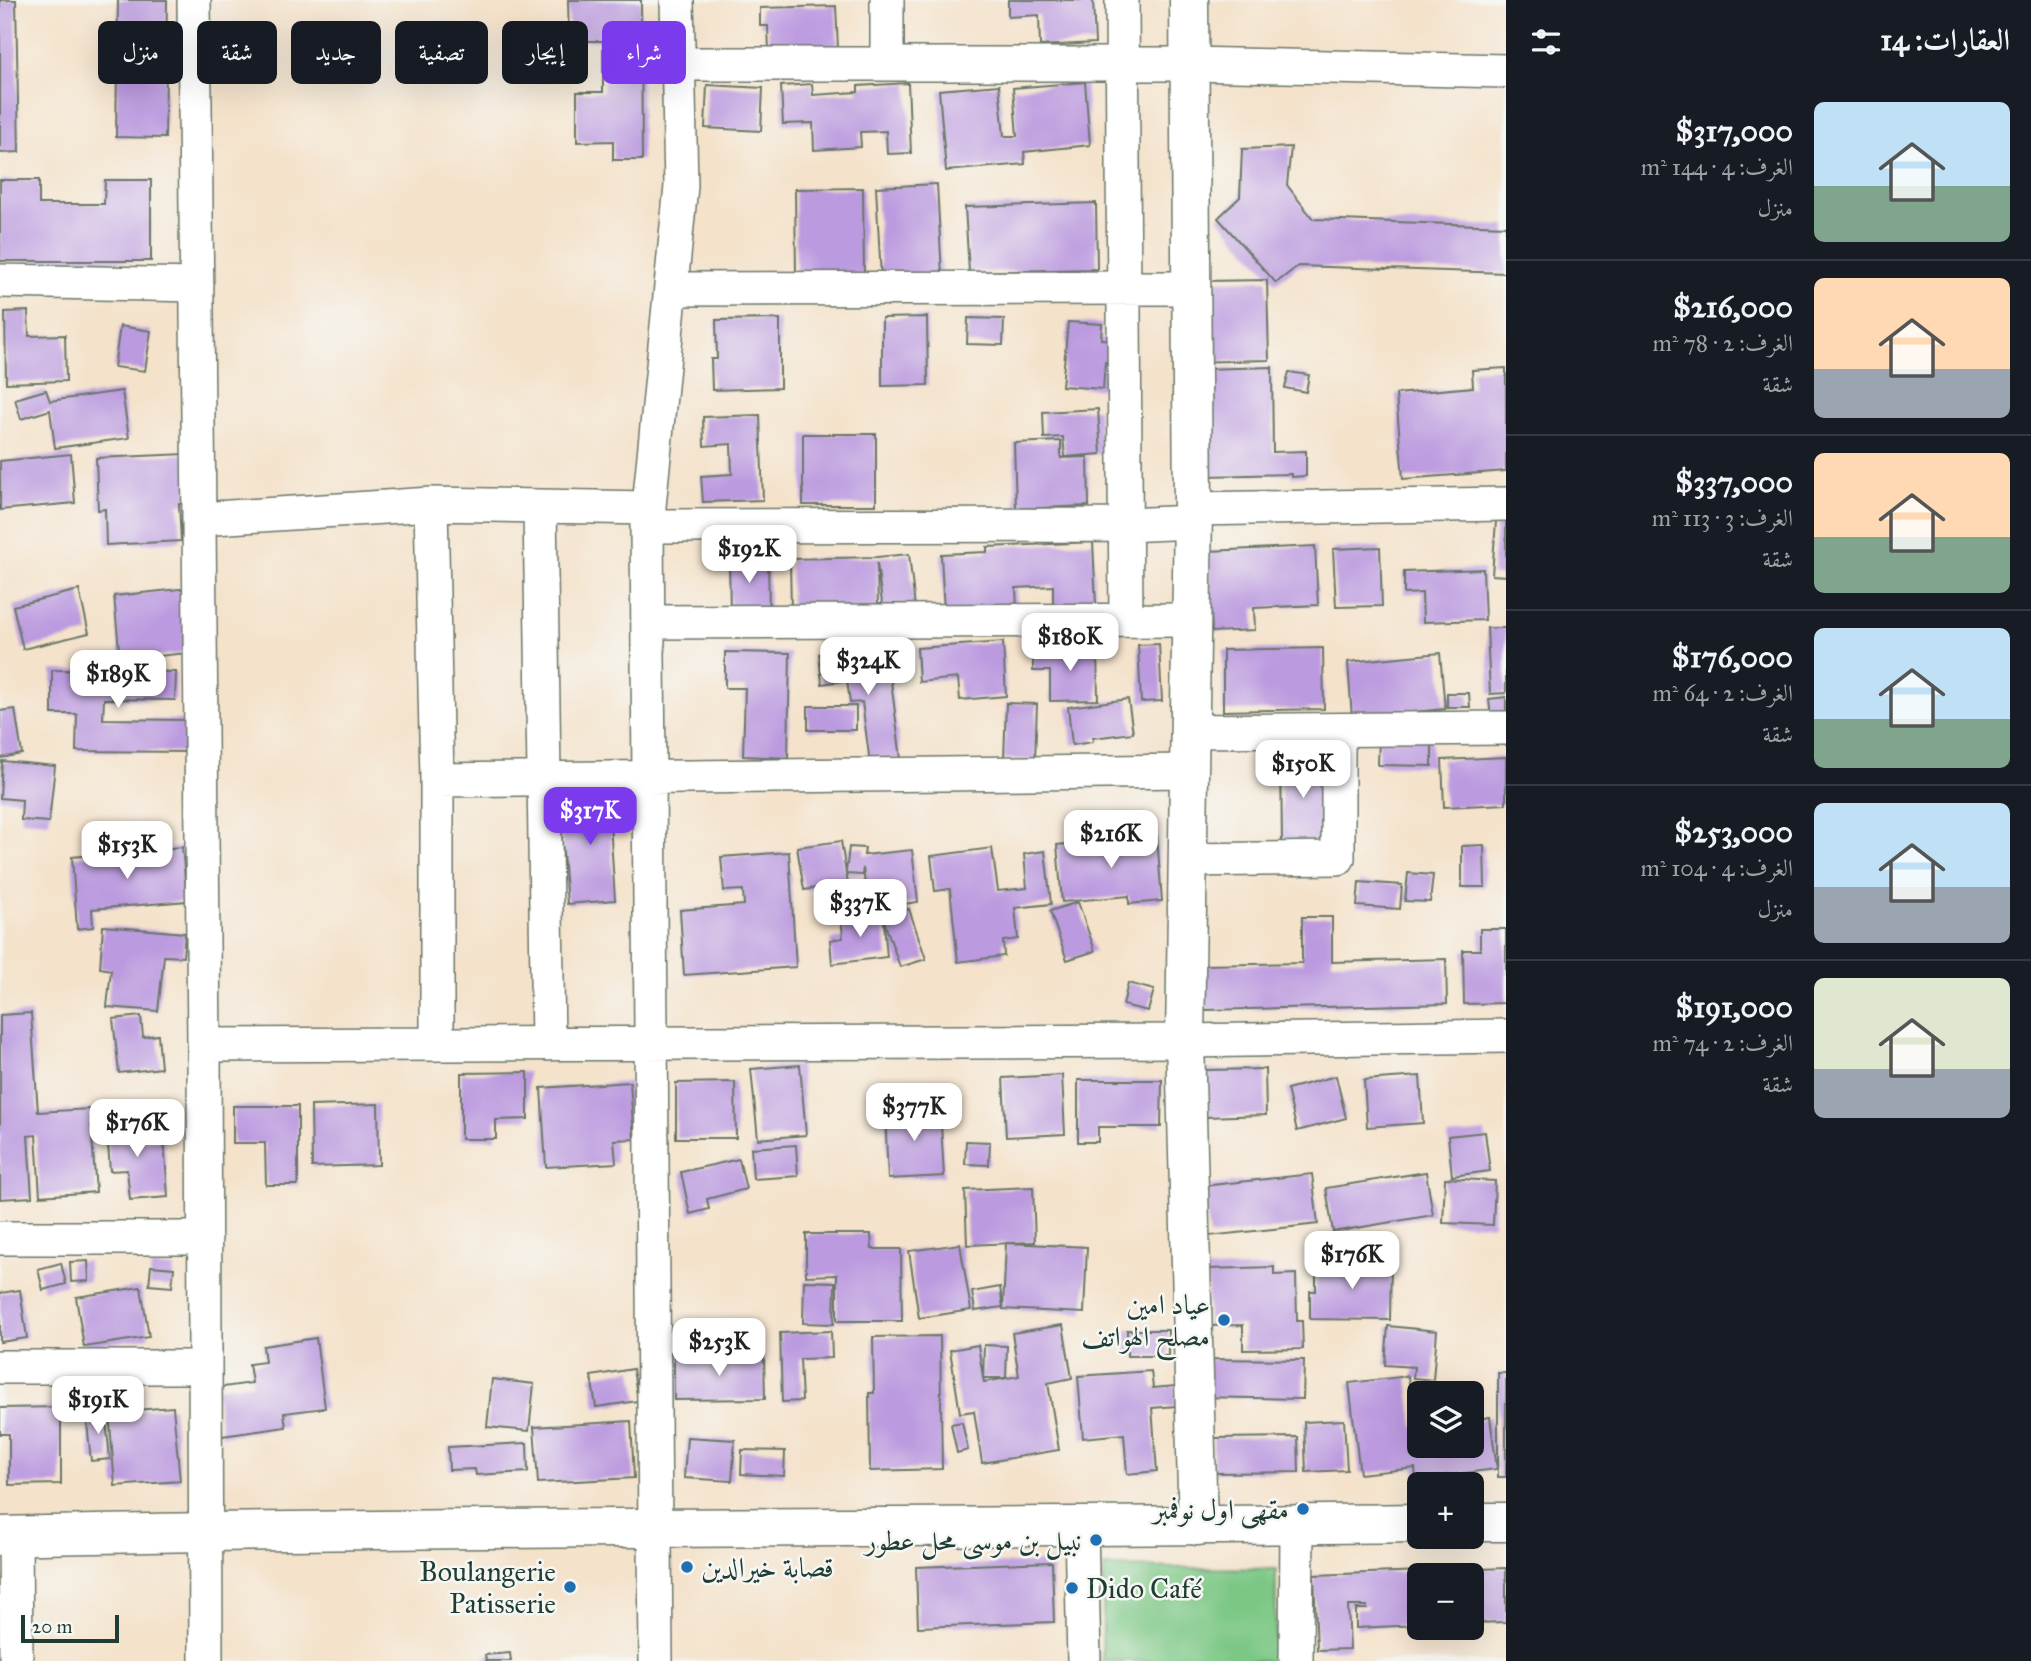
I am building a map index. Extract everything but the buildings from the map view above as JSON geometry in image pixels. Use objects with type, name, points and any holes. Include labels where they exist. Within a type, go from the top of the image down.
[{"type":"main road","points":[[1189,0],[1193,515],[1185,1041],[1198,1526]]},
{"type":"main road","points":[[1484,1522],[1506,1522]]},
{"type":"main road","points":[[8,1536],[656,1527],[1081,1527],[1407,1523]]},
{"type":"street","points":[[194,0],[204,1045],[206,1661]]},
{"type":"street","points":[[677,0],[678,21]]},
{"type":"street","points":[[887,0],[887,64]]},
{"type":"street","points":[[1122,0],[1126,620]]},
{"type":"street","points":[[686,64],[1189,64],[1506,71]]},
{"type":"street","points":[[656,1661],[648,517],[681,186],[679,84]]},
{"type":"street","points":[[0,281],[197,285]]},
{"type":"street","points":[[671,289],[1191,288]]},
{"type":"street","points":[[199,519],[431,504],[540,506],[648,517],[1125,525],[1193,515],[1506,504]]},
{"type":"street","points":[[431,504],[437,780],[437,1044]]},
{"type":"street","points":[[540,506],[548,1044]]},
{"type":"street","points":[[648,622],[1191,620]]},
{"type":"street","points":[[1190,731],[1506,729]]},
{"type":"street","points":[[1188,860],[1338,858],[1338,730]]},
{"type":"street","points":[[437,780],[1189,771]]},
{"type":"street","points":[[204,1045],[1185,1041],[1506,1035]]},
{"type":"street","points":[[0,1238],[205,1238]]},
{"type":"street","points":[[0,1367],[205,1367]]},
{"type":"street","points":[[1296,1661],[1297,1524]]},
{"type":"street","points":[[1081,1527],[1084,1661]]},
{"type":"street","points":[[8,1536],[16,1661]]},
{"type":"green space","points":[[1104,1567],[1276,1569],[1275,1661],[1102,1661]]},
{"type":"place","name":"عياد امين مصلح الهواتف","points":[[1224,1320]]},
{"type":"place","name":"مقهى اول نوفمبر","points":[[1303,1509]]},
{"type":"place","name":"نبيل بن موسى محل عطور","points":[[1096,1540]]},
{"type":"place","name":"قصابة خيرالدين","points":[[687,1567]]},
{"type":"place","name":"Boulangerie Patisserie","points":[[570,1587]]},
{"type":"place","name":"Dido Café","points":[[1072,1588]]}]
